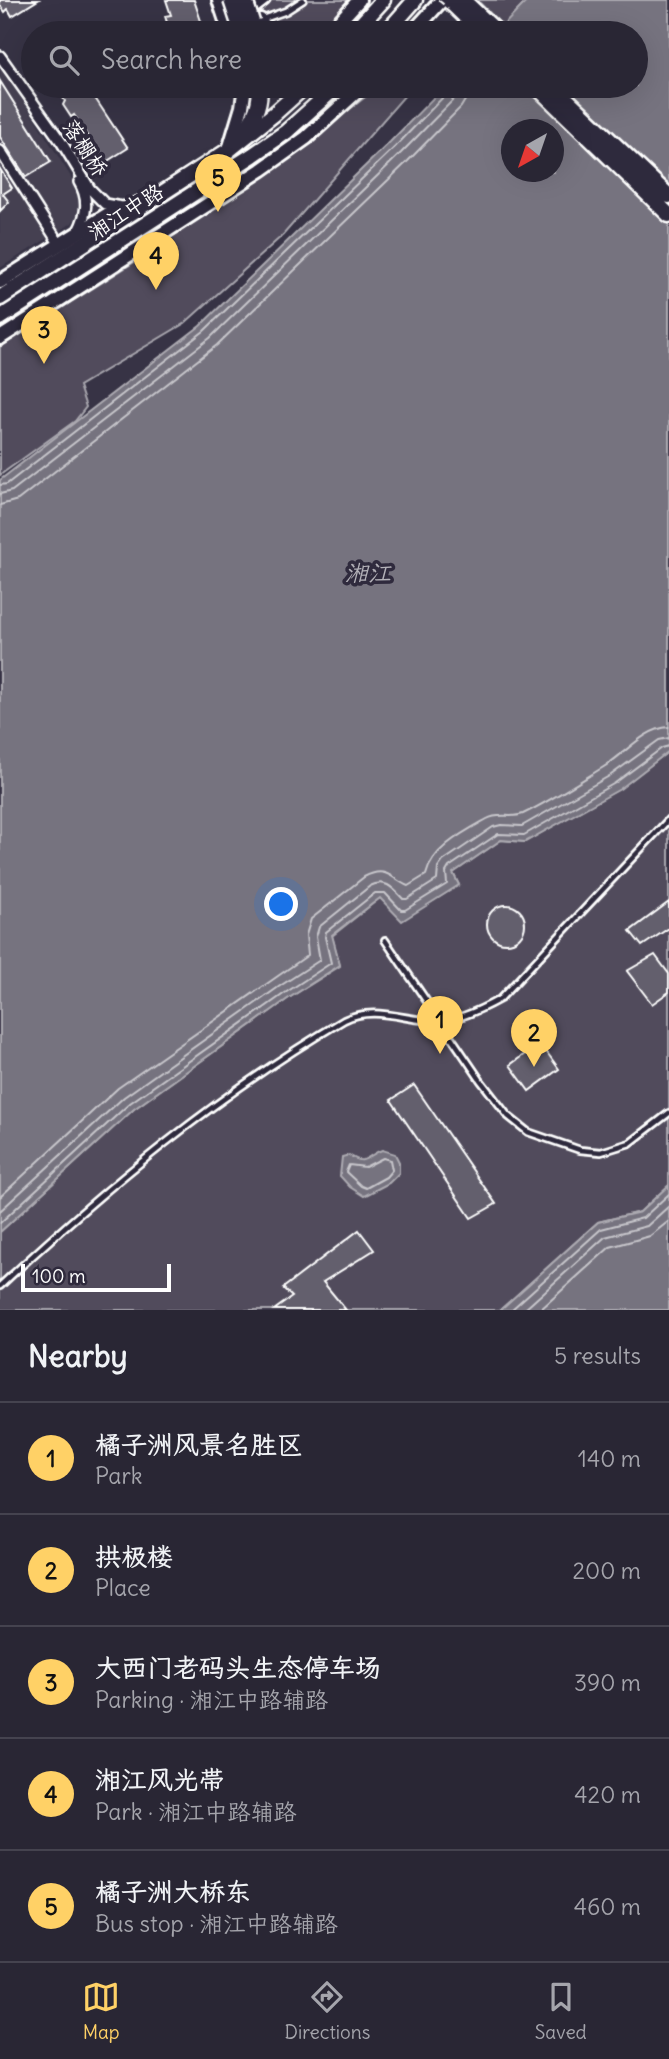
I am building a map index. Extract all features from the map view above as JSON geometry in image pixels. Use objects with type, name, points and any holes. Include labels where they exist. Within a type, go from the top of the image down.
[{"type":"main road","points":[[231,0],[241,21]]},
{"type":"main road","points":[[244,21],[245,0]]},
{"type":"main road","points":[[364,21],[383,0]]},
{"type":"main road","points":[[397,21],[415,0]]},
{"type":"main road","points":[[463,0],[485,21]]},
{"type":"main road","points":[[444,2],[467,21]]},
{"type":"main road","points":[[229,150],[256,113],[259,98]]},
{"type":"main road","name":"湘江中路","points":[[0,298],[229,150],[292,98]]},
{"type":"main road","name":"湘江中路","points":[[0,318],[254,155],[286,132],[324,98]]},
{"type":"main road","points":[[548,98],[669,215]]},
{"type":"main road","points":[[565,98],[669,197]]},
{"type":"street","points":[[219,0],[238,21]]},
{"type":"street","points":[[249,21],[265,0]]},
{"type":"street","points":[[340,21],[359,0]]},
{"type":"street","points":[[424,21],[444,2]]},
{"type":"street","name":"落棚桥","points":[[0,56],[21,86]]},
{"type":"street","name":"落棚桥","points":[[0,56],[21,90]]},
{"type":"street","name":"落棚桥","points":[[26,98],[84,192],[85,216],[76,234]]},
{"type":"street","name":"落棚桥","points":[[29,98],[90,189],[105,204],[118,208],[127,206]]},
{"type":"street","points":[[229,150],[243,98]]},
{"type":"street","points":[[0,338],[261,170],[306,138],[350,98]]},
{"type":"street","points":[[0,151],[60,245]]},
{"type":"street","name":"湘江中路","points":[[0,282],[108,214],[153,200]]},
{"type":"lane","points":[[260,21],[303,0]]},
{"type":"lane","points":[[0,1286],[164,1142],[323,1032],[353,1016],[365,1013],[440,1021],[500,999],[669,819]]},
{"type":"lane","points":[[385,940],[508,1116],[528,1132],[580,1150],[601,1152],[616,1149],[636,1139],[669,1114]]},
{"type":"shaded area","points":[[257,0],[354,0],[334,21],[266,21]]},
{"type":"shaded area","points":[[477,0],[528,0],[508,21],[498,21]]},
{"type":"shaded area","points":[[0,63],[82,198],[81,212],[72,223],[0,268]]},
{"type":"shaded area","points":[[364,98],[403,98],[283,235],[185,323],[79,386],[86,407],[75,421],[0,475],[0,347],[144,256],[296,152]]},
{"type":"shaded area","points":[[669,751],[669,1185],[640,1212],[598,1222],[500,1310],[0,1310],[0,1232],[134,1109],[289,998],[340,966],[332,936],[380,898],[402,920],[459,885],[453,873],[501,840],[525,842],[619,789]]},
{"type":"water","name":"湘江","points":[[528,0],[669,0],[669,751],[620,789],[525,842],[501,840],[453,873],[459,885],[402,921],[380,898],[332,935],[340,965],[289,998],[134,1109],[0,1232],[0,480],[200,326],[433,98],[648,98],[648,21],[508,21]]},
{"type":"water","points":[[382,1150],[395,1154],[399,1162],[399,1173],[389,1183],[364,1196],[340,1176],[342,1157],[349,1155],[363,1160]]},
{"type":"water","points":[[669,1185],[669,1310],[500,1310],[598,1222],[640,1212]]},
{"type":"building","points":[[0,0],[38,0],[12,16],[8,9],[5,12]]},
{"type":"building","points":[[166,0],[194,0],[201,21],[167,21],[165,16],[171,15]]},
{"type":"building","points":[[0,81],[51,162],[26,177],[0,137]]},
{"type":"building","points":[[63,98],[95,98],[128,148],[106,162],[96,148],[92,151],[85,140],[89,139],[74,115],[71,117],[63,105]]},
{"type":"building","points":[[0,169],[12,188],[3,194],[9,202],[0,211]]},
{"type":"building","points":[[669,902],[669,928],[642,946],[630,931]]},
{"type":"building","points":[[506,905],[520,910],[525,924],[520,938],[506,943],[492,938],[487,924],[492,910]]},
{"type":"building","points":[[655,955],[669,974],[669,992],[652,1004],[627,971]]},
{"type":"building","points":[[540,1043],[559,1069],[529,1091],[510,1065]]},
{"type":"building","points":[[414,1085],[496,1204],[471,1218],[391,1100]]},
{"type":"building","points":[[359,1230],[374,1250],[323,1282],[346,1310],[274,1310],[292,1297],[283,1288]]},
{"type":"place","name":"橘子洲大桥东","points":[[218,212]]},
{"type":"place","name":"湘江风光带","points":[[156,290]]},
{"type":"place","name":"大西门老码头生态停车场","points":[[44,364]]},
{"type":"place","name":"橘子洲风景名胜区","points":[[440,1054]]},
{"type":"place","name":"拱极楼","points":[[534,1067]]}]
